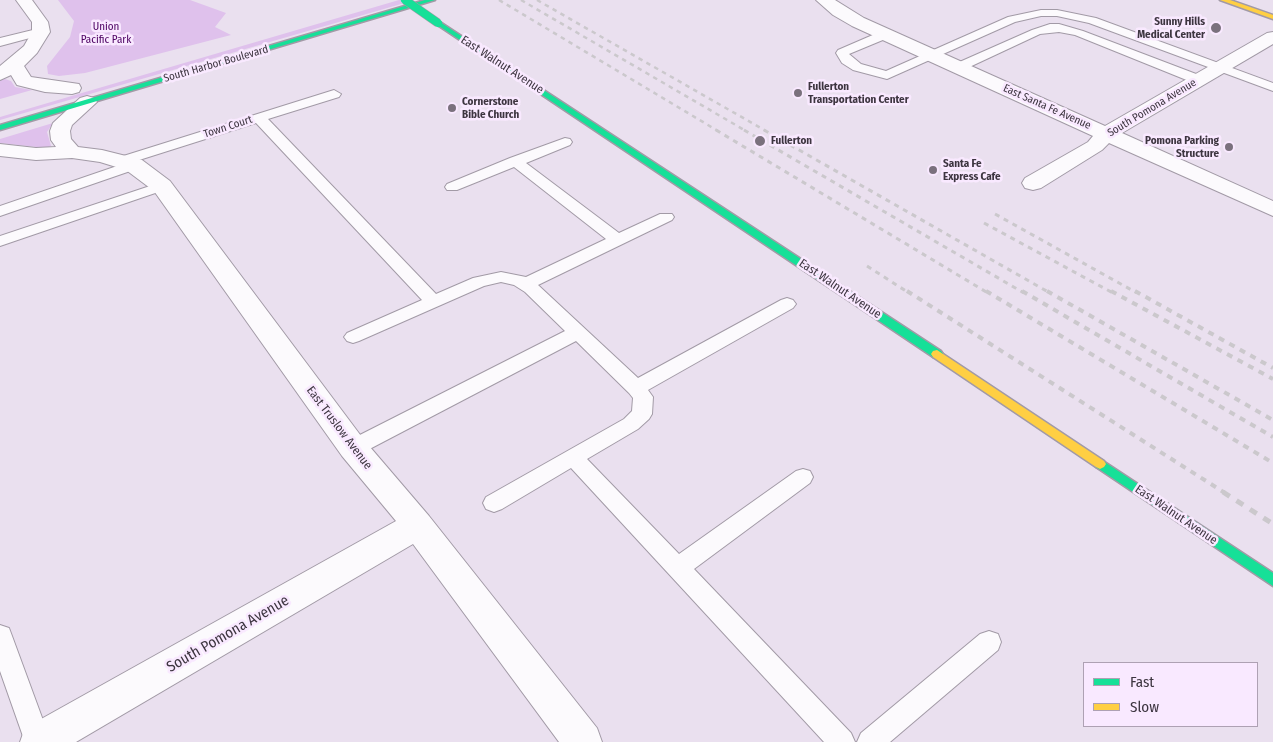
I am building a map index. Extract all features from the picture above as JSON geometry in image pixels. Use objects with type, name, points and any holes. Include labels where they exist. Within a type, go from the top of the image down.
[{"type":"street","points":[[24,0],[40,22],[40,32],[32,49],[7,69],[24,81],[80,92],[60,131],[61,140],[72,152]]},
{"type":"street","name":"East Walnut Avenue","points":[[405,0],[1273,580]]},
{"type":"street","name":"South Harbor Boulevard","points":[[45,96],[80,92],[432,0]]},
{"type":"street","name":"East Santa Fe Avenue","points":[[824,0],[849,17],[1273,209]]},
{"type":"street","points":[[1224,0],[1273,17]]},
{"type":"street","name":"South Pomona Avenue","points":[[1033,184],[1095,146],[1106,134],[1273,36]]},
{"type":"street","name":"South Harbor Boulevard","points":[[0,128],[80,92]]},
{"type":"street","name":"East Truslow Avenue","points":[[0,150],[36,154],[72,152],[128,163],[146,173],[162,186],[353,448],[418,526],[583,742]]},
{"type":"street","name":"South Pomona Avenue","points":[[39,742],[418,526]]},
{"type":"lane","points":[[886,34],[842,53],[846,60],[857,67],[887,76],[1012,19],[1041,13],[1057,14],[1092,20],[1273,87]]},
{"type":"lane","points":[[959,67],[1042,30],[1060,28],[1079,32],[1199,80]]},
{"type":"lane","points":[[0,42],[40,32]]},
{"type":"lane","name":"Town Court","points":[[0,211],[128,163],[334,94]]},
{"type":"lane","points":[[258,118],[433,302]]},
{"type":"lane","points":[[452,187],[565,142]]},
{"type":"lane","points":[[516,162],[617,240]]},
{"type":"lane","points":[[0,241],[162,186]]},
{"type":"lane","points":[[525,284],[666,217]]},
{"type":"lane","points":[[353,337],[479,282],[501,278],[519,280],[531,288],[578,332],[643,397],[642,414],[631,424],[494,503]]},
{"type":"lane","points":[[636,388],[787,304]]},
{"type":"lane","points":[[353,448],[578,332]]},
{"type":"lane","points":[[573,457],[842,742]]},
{"type":"lane","points":[[678,568],[803,476]]},
{"type":"lane","points":[[0,636],[39,742]]},
{"type":"lane","points":[[870,742],[989,642]]},
{"type":"green space","name":"Union Pacific Park","points":[[58,0],[190,0],[226,13],[215,27],[231,35],[85,73],[59,76],[48,74],[47,66],[70,37],[74,21]]},
{"type":"green space","points":[[399,0],[415,0],[0,120],[0,117]]},
{"type":"green space","points":[[0,80],[11,81],[15,87],[32,90],[0,99]]},
{"type":"green space","points":[[53,123],[47,132],[51,146],[46,148],[0,143],[0,139]]},
{"type":"railway","points":[[499,0],[718,131]]},
{"type":"railway","points":[[521,0],[746,131]]},
{"type":"railway","points":[[537,0],[766,131]]},
{"type":"railway","points":[[716,130],[988,293]]},
{"type":"railway","points":[[744,130],[1024,293]]},
{"type":"railway","points":[[764,130],[1050,293]]},
{"type":"railway","points":[[995,214],[1137,293]]},
{"type":"railway","points":[[984,223],[1113,293]]},
{"type":"railway","points":[[867,266],[909,293]]},
{"type":"railway","points":[[907,291],[1225,493]]},
{"type":"railway","points":[[986,291],[1273,463]]},
{"type":"railway","points":[[1022,291],[1273,437]]},
{"type":"railway","points":[[1047,291],[1273,420]]},
{"type":"railway","points":[[1111,291],[1273,379]]},
{"type":"railway","points":[[1135,291],[1273,368]]},
{"type":"railway","points":[[1223,492],[1273,524]]},
{"type":"traffic: fast","points":[[405,0],[438,23]]},
{"type":"traffic: fast","points":[[0,128],[432,0]]},
{"type":"traffic: fast","points":[[438,23],[937,354]]},
{"type":"traffic: fast","points":[[1100,464],[1273,580]]},
{"type":"traffic: slow","points":[[1223,0],[1273,17]]},
{"type":"traffic: slow","points":[[937,354],[1100,464]]},
{"type":"place","name":"Sunny Hills Medical Center","points":[[1216,28]]},
{"type":"place","name":"Fullerton Transportation Center","points":[[798,93]]},
{"type":"place","name":"Cornerstone Bible Church","points":[[452,108]]},
{"type":"place","name":"Fullerton","points":[[760,141]]},
{"type":"place","name":"Pomona Parking Structure","points":[[1229,147]]},
{"type":"place","name":"Santa Fe Express Cafe","points":[[933,170]]}]
